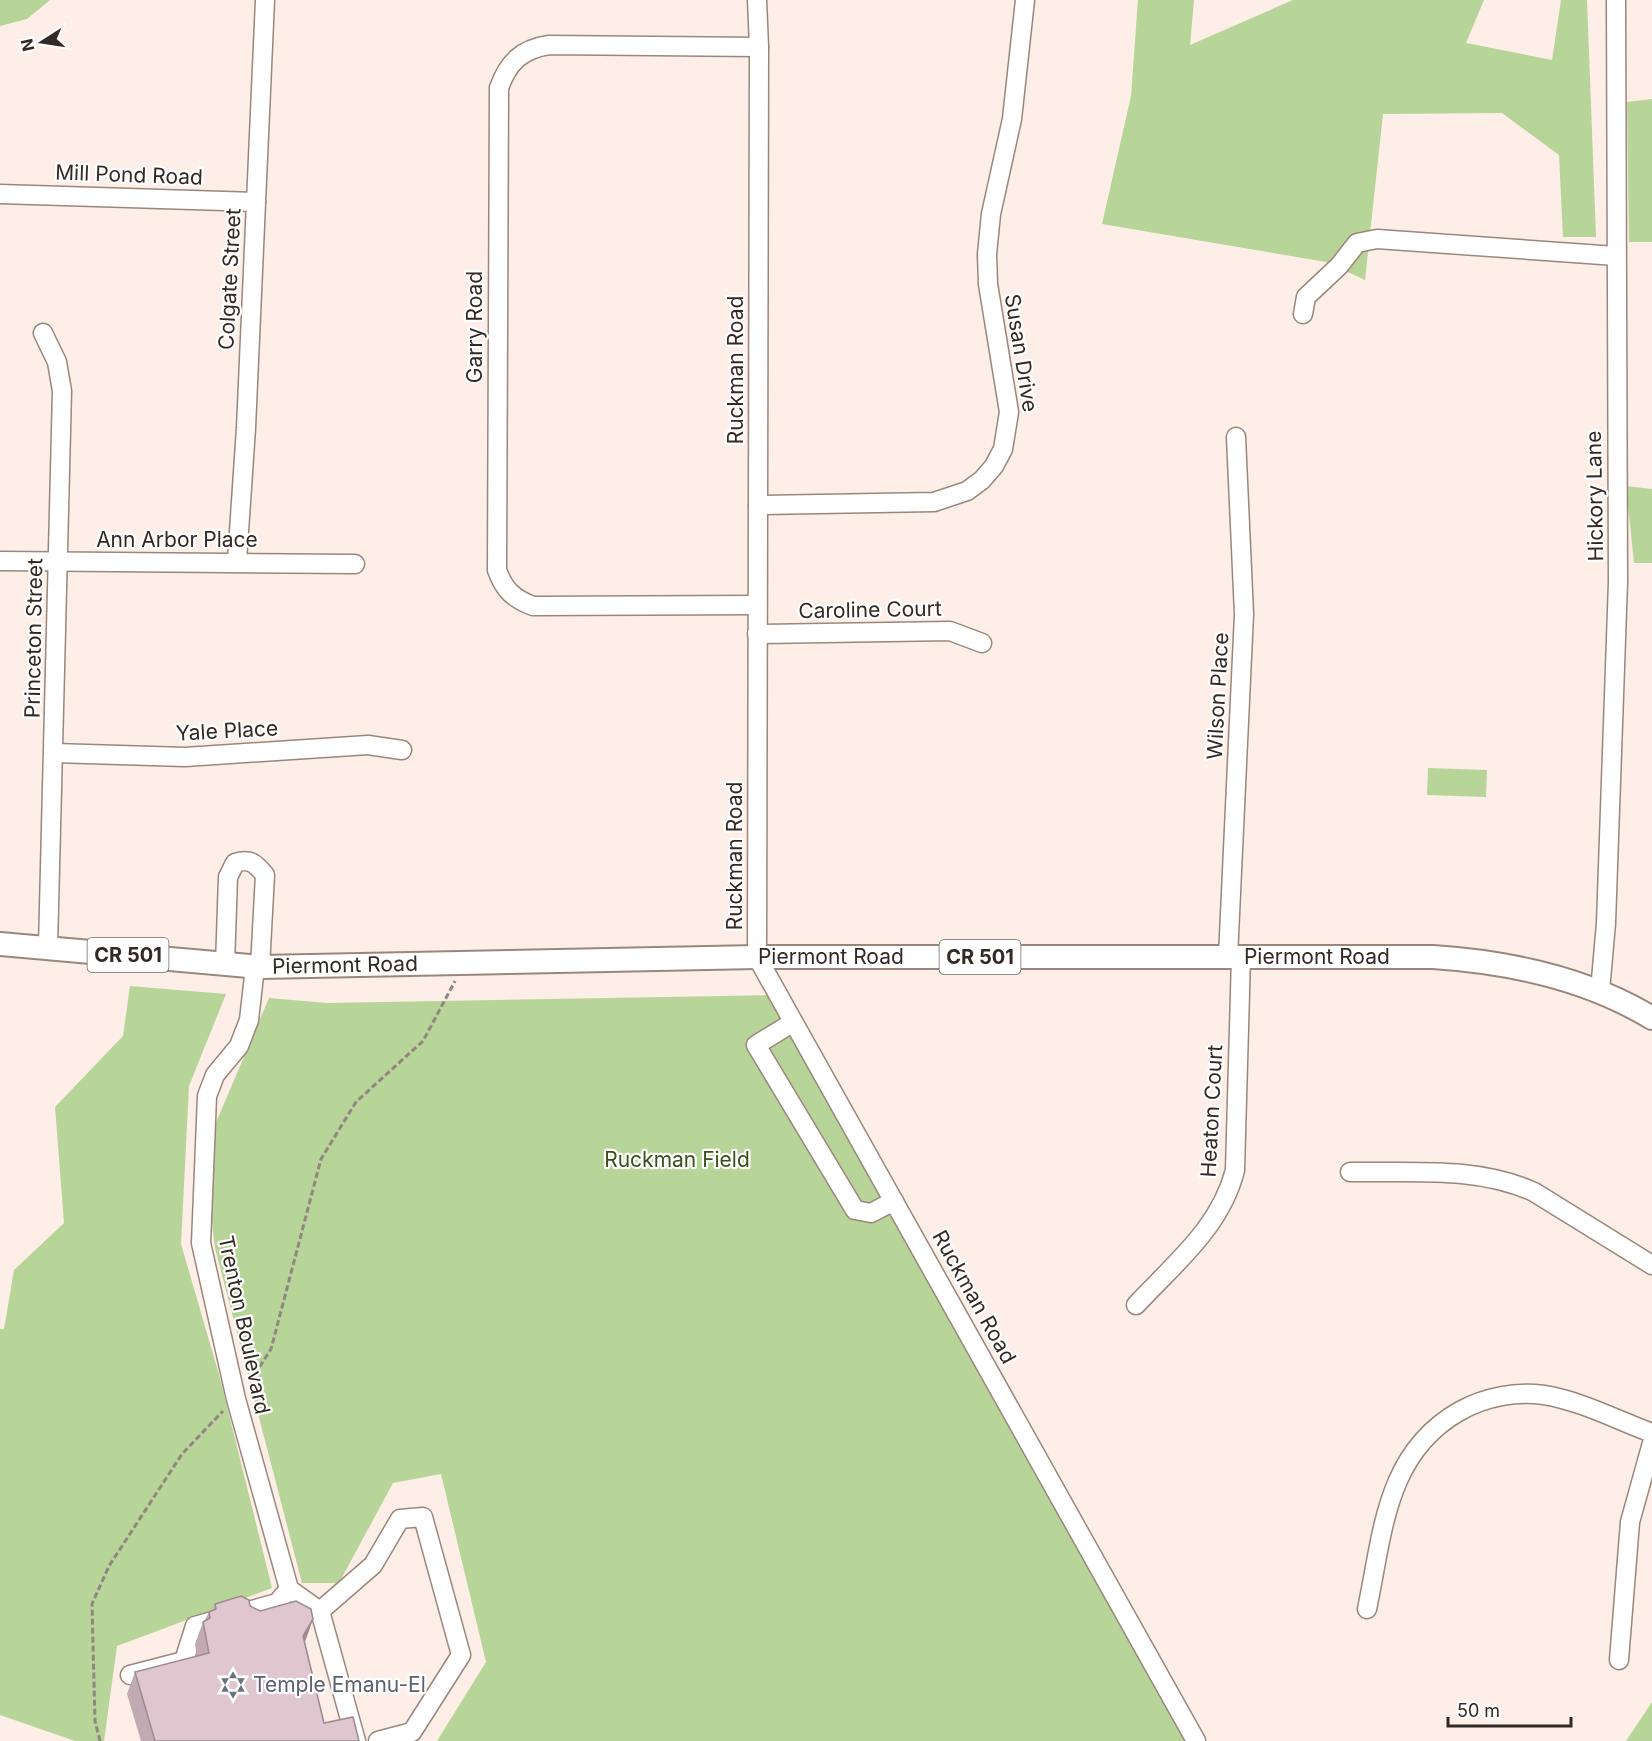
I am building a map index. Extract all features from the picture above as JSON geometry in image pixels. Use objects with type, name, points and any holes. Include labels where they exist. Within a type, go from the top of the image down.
[{"type":"main road","name":"Piermont Road","points":[[0,944],[258,967],[757,957],[1464,959],[1552,975],[1600,991],[1652,1018]]},
{"type":"street","name":"Colgate Street","points":[[237,561],[265,0]]},
{"type":"street","name":"Ruckman Road","points":[[757,0],[759,47],[757,957],[1196,1741]]},
{"type":"street","name":"Susan Drive","points":[[758,505],[934,502],[959,494],[982,480],[994,466],[1003,449],[1010,412],[988,284],[987,254],[991,214],[1012,119],[1025,0]]},
{"type":"street","name":"Hickory Lane","points":[[1600,991],[1605,923],[1618,582],[1616,0]]},
{"type":"street","name":"Garry Road","points":[[756,605],[533,606],[515,597],[501,582],[497,570],[499,88],[510,63],[534,48],[549,45],[759,47]]},
{"type":"street","name":"Mill Pond Road","points":[[0,194],[256,202]]},
{"type":"street","points":[[1303,314],[1306,297],[1339,266],[1357,243],[1377,239],[1616,256]]},
{"type":"street","name":"Princeton Street","points":[[43,333],[57,362],[62,391],[48,947]]},
{"type":"street","name":"Wilson Place","points":[[1235,957],[1244,614],[1236,437]]},
{"type":"street","name":"Ann Arbor Place","points":[[0,561],[58,563],[237,561],[355,564]]},
{"type":"street","name":"Caroline Court","points":[[757,634],[950,630],[982,643]]},
{"type":"street","name":"Yale Place","points":[[54,753],[185,757],[368,745],[402,750]]},
{"type":"street","name":"Trenton Boulevard","points":[[225,964],[228,877],[235,863],[245,860],[255,863],[265,874],[258,967],[249,1020],[239,1046],[215,1074],[207,1096],[201,1243],[236,1399],[289,1589]]},
{"type":"street","name":"Heaton Court","points":[[1136,1305],[1204,1232],[1219,1213],[1229,1192],[1235,1170],[1235,957]]},
{"type":"street","points":[[792,1023],[756,1045],[855,1210],[871,1212],[894,1200]]},
{"type":"street","points":[[1350,1172],[1458,1173],[1486,1176],[1514,1183],[1534,1192],[1652,1264]]},
{"type":"street","points":[[1367,1610],[1390,1499],[1398,1476],[1410,1455],[1427,1434],[1445,1419],[1469,1406],[1494,1397],[1543,1395],[1564,1400],[1652,1433]]},
{"type":"street","points":[[1619,1660],[1630,1522],[1652,1443]]},
{"type":"street","points":[[320,1611],[373,1565],[400,1519],[423,1517],[461,1655],[412,1732],[378,1741]]},
{"type":"street","points":[[130,1675],[184,1661],[195,1626],[277,1603],[289,1589],[320,1611],[356,1741]]},
{"type":"path","points":[[100,1741],[95,1721],[92,1604],[109,1566],[182,1454],[204,1429],[236,1399],[260,1369],[271,1349],[321,1159],[356,1102],[423,1041],[464,963]]},
{"type":"green space","points":[[0,0],[50,0],[27,19],[0,26]]},
{"type":"green space","points":[[1138,0],[1194,0],[1190,45],[1293,0],[1484,0],[1466,43],[1552,60],[1561,0],[1587,0],[1596,237],[1563,237],[1559,155],[1502,113],[1383,114],[1365,280],[1326,262],[1102,224],[1131,96]]},
{"type":"green space","points":[[1652,99],[1652,242],[1629,242],[1627,102]]},
{"type":"green space","points":[[1626,486],[1652,489],[1652,563],[1634,563]]},
{"type":"green space","points":[[1428,768],[1487,770],[1486,797],[1427,795]]},
{"type":"green space","points":[[130,986],[226,994],[189,1086],[181,1244],[220,1378],[272,1588],[117,1646],[104,1741],[75,1741],[0,1715],[0,1329],[4,1329],[14,1270],[64,1223],[55,1107],[123,1036]]},
{"type":"green space","name":"Ruckman Field","points":[[771,995],[1198,1741],[437,1741],[486,1662],[441,1474],[393,1483],[339,1583],[302,1583],[215,1248],[203,1153],[269,998],[327,1003]]},
{"type":"green space","points":[[1652,1702],[1652,1741],[1626,1741]]},
{"type":"building","name":"Temple Emanu-El","points":[[241,1596],[249,1600],[250,1606],[260,1611],[296,1601],[311,1609],[313,1619],[303,1636],[324,1723],[353,1717],[359,1741],[155,1741],[135,1672],[209,1653],[203,1622],[210,1618],[209,1612],[216,1609],[215,1604]]},
{"type":"place","name":"Temple Emanu-El","points":[[233,1685]]}]
